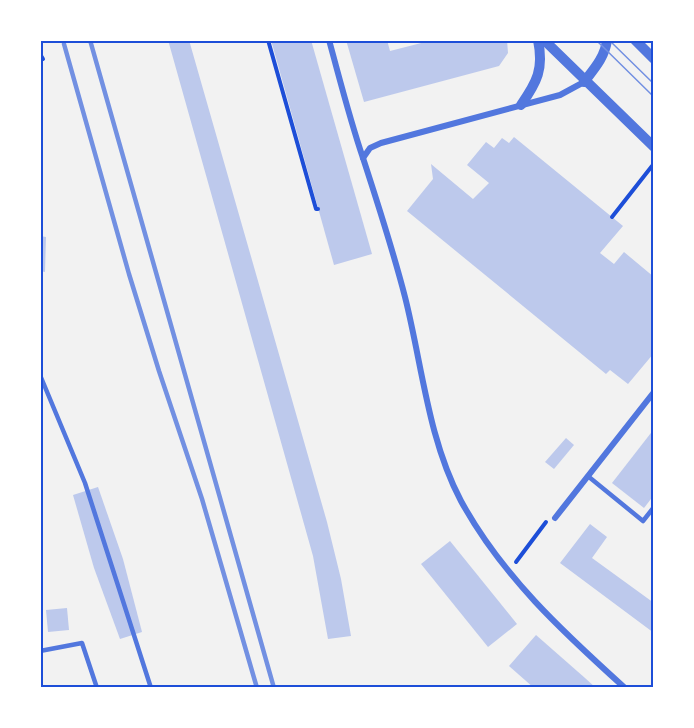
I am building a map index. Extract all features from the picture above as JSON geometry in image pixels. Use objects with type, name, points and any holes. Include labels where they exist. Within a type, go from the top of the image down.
[{"type":"street","points":[[329,40],[406,300],[435,433],[449,474],[462,501],[509,572],[540,608],[625,687]]},
{"type":"street","points":[[521,105],[535,84],[541,66],[538,40]]},
{"type":"street","points":[[544,40],[584,82],[654,147]]},
{"type":"street","points":[[363,158],[370,148],[381,143],[560,95],[584,82],[606,51],[607,40]]},
{"type":"street","points":[[635,40],[654,59]]},
{"type":"street","points":[[555,518],[654,392]]},
{"type":"lane","points":[[40,375],[85,483],[151,687]]},
{"type":"lane","points":[[588,477],[643,521],[654,507]]},
{"type":"lane","points":[[40,651],[82,643],[97,687]]},
{"type":"path","points":[[268,40],[316,209],[318,209]]},
{"type":"path","points":[[612,217],[652,166]]},
{"type":"building","points":[[168,40],[189,40],[327,522],[341,579],[351,636],[328,639],[313,556]]},
{"type":"building","points":[[271,40],[311,40],[372,254],[334,265]]},
{"type":"building","points":[[346,40],[387,40],[390,51],[433,40],[507,40],[508,53],[499,66],[364,102]]},
{"type":"building","points":[[514,137],[623,226],[600,253],[614,264],[624,252],[654,277],[654,353],[628,384],[610,370],[606,374],[407,211],[433,179],[431,164],[473,199],[489,183],[467,165],[486,142],[494,148],[502,138],[509,143]]},
{"type":"building","points":[[40,236],[46,237],[45,272],[40,271]]},
{"type":"building","points":[[654,429],[654,495],[644,508],[612,483]]},
{"type":"building","points":[[566,438],[574,445],[554,469],[545,462]]},
{"type":"building","points":[[98,487],[123,559],[142,632],[120,639],[94,568],[73,495]]},
{"type":"building","points":[[590,524],[607,537],[592,558],[654,603],[654,633],[560,563]]},
{"type":"building","points":[[450,541],[517,624],[488,647],[421,564]]},
{"type":"building","points":[[67,608],[69,630],[48,632],[46,610]]},
{"type":"building","points":[[536,635],[596,688],[534,688],[509,666]]},
{"type":"tram line","points":[[596,40],[654,97]]},
{"type":"tram line","points":[[609,40],[654,84]]},
{"type":"railway","points":[[90,40],[274,688]]},
{"type":"railway","points":[[64,44],[129,274],[202,499],[257,688]]}]
